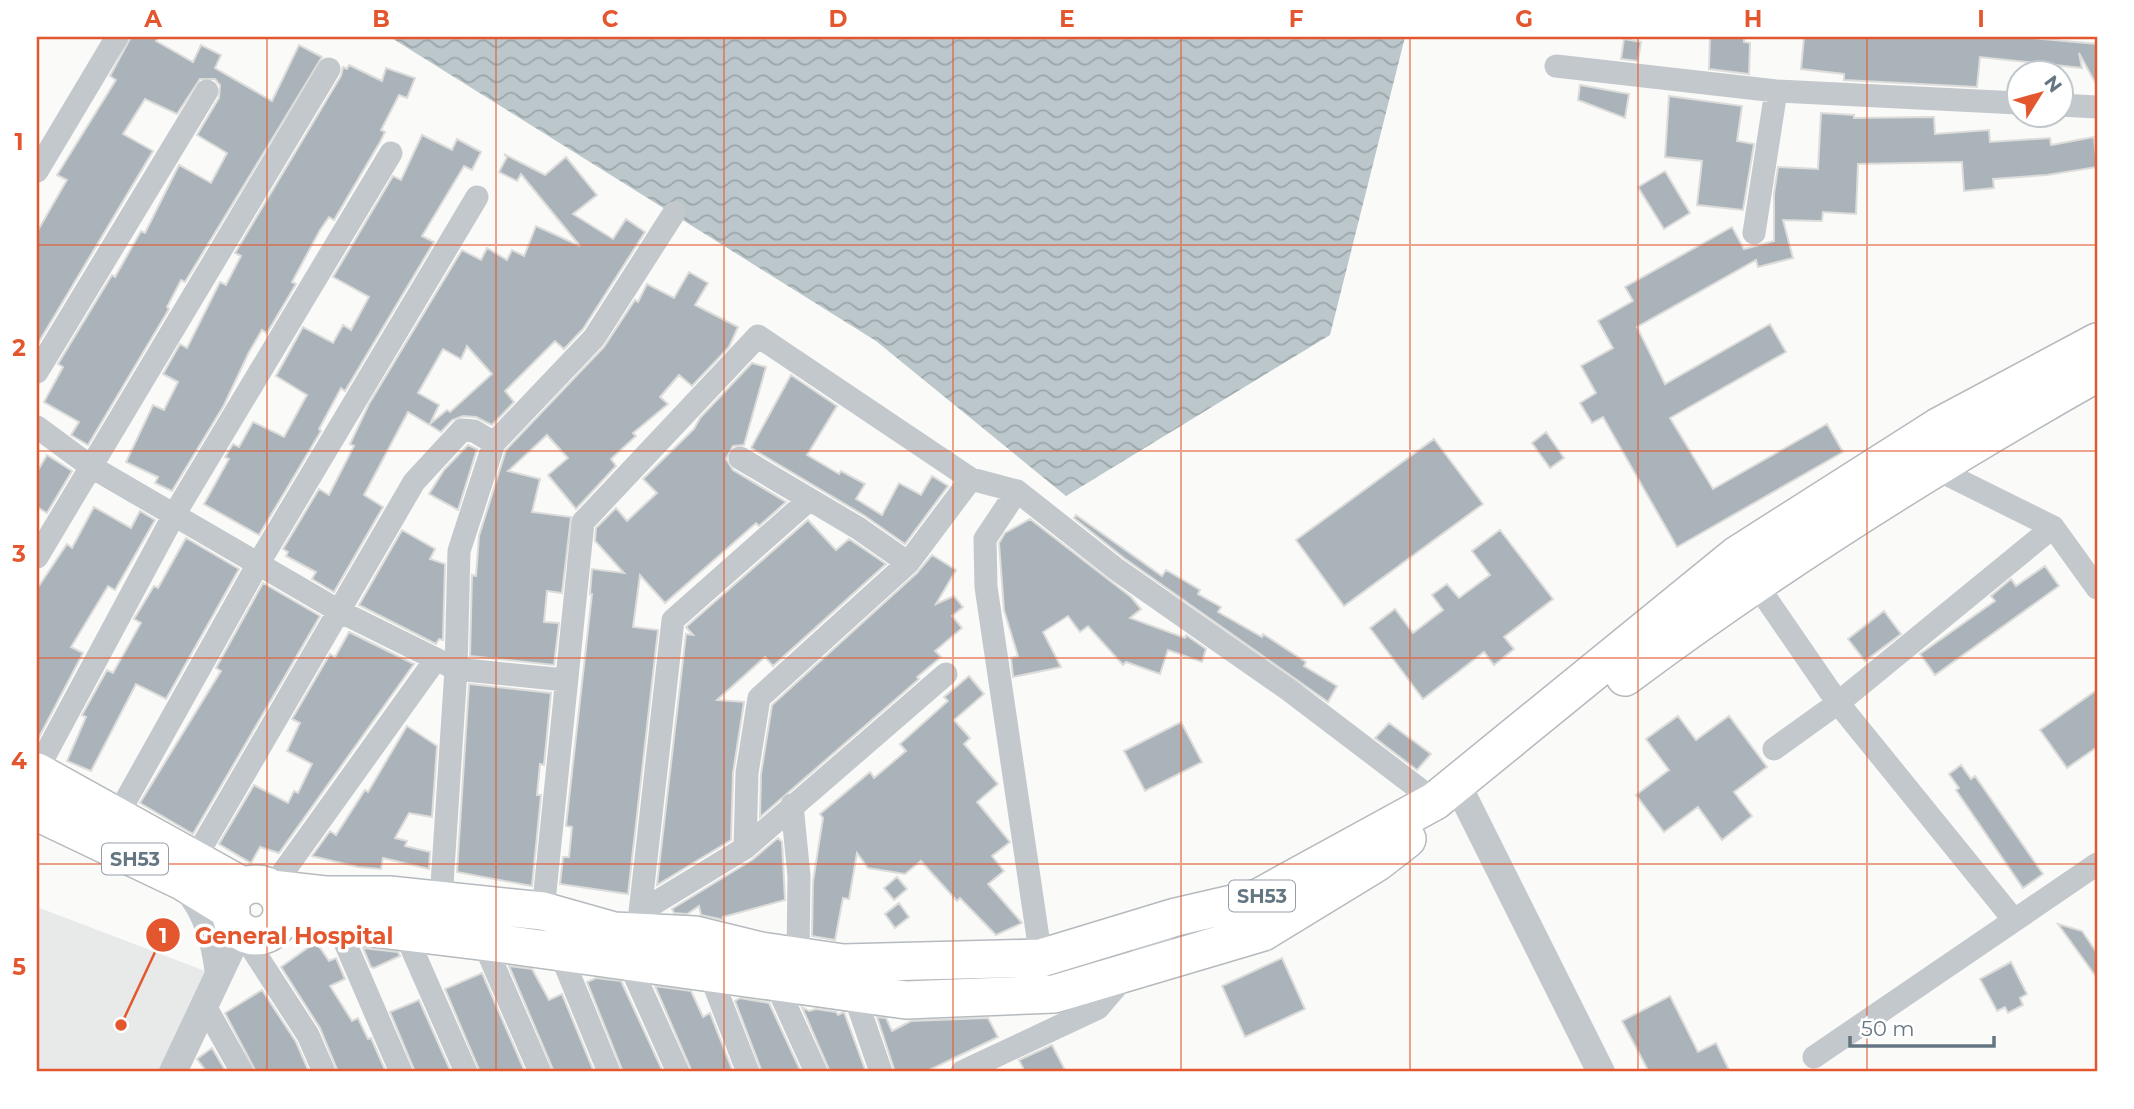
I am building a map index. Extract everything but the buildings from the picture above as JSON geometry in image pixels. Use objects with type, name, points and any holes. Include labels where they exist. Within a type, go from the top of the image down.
[{"type":"main road","name":"SH53","points":[[331,909],[405,932],[560,951],[630,934],[695,935],[778,963],[848,978],[905,1000],[1054,994],[1263,932],[1376,863],[1452,794],[1901,452],[1938,427],[2097,342]]},
{"type":"main road","name":"SH53","points":[[1746,569],[1935,469],[2097,373]]},
{"type":"main road","name":"SH53","points":[[37,771],[117,816],[188,871]]},
{"type":"main road","name":"SH53","points":[[848,978],[1041,958],[1176,917],[1258,898],[1452,794]]},
{"type":"main road","name":"SH53","points":[[37,812],[188,871],[253,907],[331,909],[389,895],[544,911],[630,934],[709,972],[778,963]]},
{"type":"street","points":[[37,171],[117,37]]},
{"type":"street","points":[[1556,66],[1776,91],[2004,102]]},
{"type":"street","points":[[37,557],[328,69]]},
{"type":"street","points":[[37,372],[207,91]]},
{"type":"street","points":[[1754,233],[1776,91]]},
{"type":"street","points":[[2074,106],[2097,107]]},
{"type":"street","points":[[37,771],[174,515],[391,153]]},
{"type":"street","points":[[117,816],[258,564],[477,197]]},
{"type":"street","points":[[540,1072],[483,941],[454,902],[446,664],[459,551],[494,443],[594,338],[674,213]]},
{"type":"street","points":[[609,1072],[544,911],[565,680],[583,522],[758,336],[971,479],[1017,491],[1116,569],[1289,690],[1452,794],[1601,1072]]},
{"type":"street","points":[[37,427],[90,466],[339,611],[446,664],[565,680]]},
{"type":"street","points":[[219,974],[214,938],[188,871],[414,482],[462,430],[474,430],[494,443]]},
{"type":"street","points":[[1901,452],[2053,527],[2097,588]]},
{"type":"street","points":[[740,458],[908,563]]},
{"type":"street","points":[[745,848],[747,773],[760,698],[908,563],[971,479]]},
{"type":"street","points":[[1017,491],[985,539],[986,587],[1041,958]]},
{"type":"street","points":[[678,1072],[630,934],[673,620],[809,500]]},
{"type":"street","points":[[1774,749],[1838,703],[2053,527]]},
{"type":"street","points":[[1746,569],[1838,703],[2014,920]]},
{"type":"street","points":[[174,1072],[253,907],[446,664]]},
{"type":"street","points":[[630,934],[745,848],[946,674]]},
{"type":"street","points":[[792,805],[799,876],[778,963],[816,1072]]},
{"type":"street","points":[[1814,1057],[2097,864]]},
{"type":"street","points":[[389,895],[466,1072]]},
{"type":"street","points":[[253,907],[324,1072]]},
{"type":"street","points":[[331,909],[401,1072]]},
{"type":"street","points":[[962,1072],[1098,1008],[1176,917]]},
{"type":"street","points":[[695,935],[748,1072]]},
{"type":"street","points":[[848,978],[881,1072]]},
{"type":"street","points":[[205,1006],[242,1072]]},
{"type":"shaded area","points":[[37,907],[221,977],[188,1072],[37,1072]]},
{"type":"water","points":[[390,37],[1405,37],[1330,335],[1066,496],[876,341]]},
{"type":"place","name":"General Hospital","points":[[121,1025]]}]
